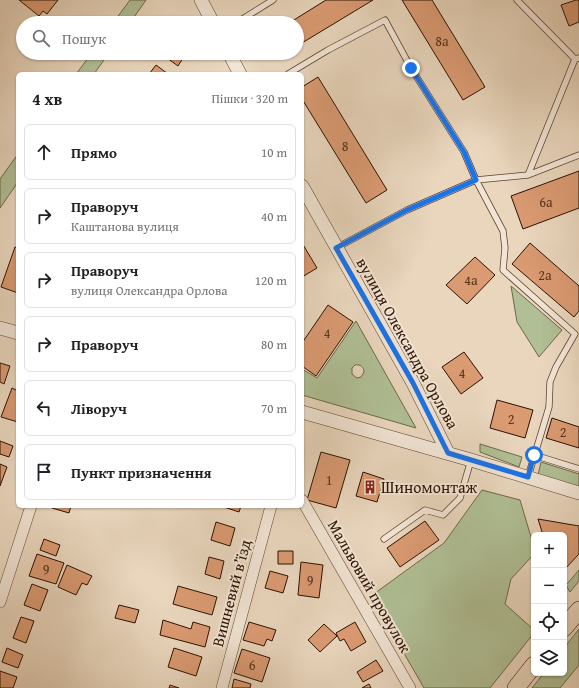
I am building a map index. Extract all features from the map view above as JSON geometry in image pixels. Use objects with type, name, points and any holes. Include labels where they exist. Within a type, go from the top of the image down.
[{"type":"main road","points":[[567,624],[579,610]]},
{"type":"main road","points":[[516,688],[531,669]]},
{"type":"street","points":[[201,0],[209,16]]},
{"type":"street","points":[[233,60],[239,72]]},
{"type":"street","name":"вулиця Олександра Орлова","points":[[304,190],[413,383],[448,453]]},
{"type":"street","points":[[0,328],[16,332]]},
{"type":"street","points":[[304,414],[448,453],[579,493]]},
{"type":"street","name":"Мальвовий провулок","points":[[304,503],[410,688]]},
{"type":"street","points":[[0,602],[30,508]]},
{"type":"street","name":"Вишневий в’їзд","points":[[222,688],[270,508]]},
{"type":"lane","points":[[247,16],[273,0]]},
{"type":"lane","points":[[517,0],[577,58],[528,175]]},
{"type":"lane","points":[[291,72],[328,50],[385,20],[411,68],[464,152],[476,180],[503,231],[505,248],[503,270],[575,334],[556,367],[550,382],[549,406],[528,477]]},
{"type":"lane","points":[[336,248],[407,210],[476,180],[528,175],[579,155]]},
{"type":"lane","points":[[534,455],[579,469]]},
{"type":"lane","points":[[384,539],[425,510],[443,515],[460,498],[471,460]]},
{"type":"green space","points":[[130,0],[146,0],[135,16],[118,16]]},
{"type":"green space","points":[[87,60],[104,60],[95,72],[78,72]]},
{"type":"green space","points":[[16,157],[16,185],[0,208],[0,179]]},
{"type":"green space","points":[[511,286],[562,330],[539,357],[517,322]]},
{"type":"green space","points":[[356,321],[416,428],[304,396],[304,370],[317,378]],"holes":[[[355,365],[360,365],[364,372],[361,377],[357,378],[352,374],[352,368]]]},
{"type":"green space","points":[[480,444],[522,457],[519,467],[480,452]]},
{"type":"green space","points":[[541,462],[579,474],[579,487],[538,475]]},
{"type":"green space","points":[[482,490],[520,500],[531,537],[531,557],[511,579],[505,604],[531,627],[531,637],[490,688],[424,688],[371,596],[444,543]]},
{"type":"green space","points":[[579,570],[579,581],[570,592],[567,584]]},
{"type":"green space","points":[[579,629],[579,665],[560,688],[532,688],[542,676],[567,676],[567,644]]},
{"type":"building","points":[[19,0],[58,0],[47,14],[43,11],[39,16]]},
{"type":"building","points":[[326,0],[373,0],[304,42],[304,16],[300,16]]},
{"type":"building","points":[[402,0],[432,0],[485,87],[463,100]]},
{"type":"building","points":[[579,0],[579,22],[569,26],[561,5]]},
{"type":"building","points":[[170,60],[182,60],[178,66]]},
{"type":"building","points":[[156,65],[165,72],[151,72]]},
{"type":"building","points":[[318,77],[387,190],[366,203],[304,102],[304,86]]},
{"type":"building","points":[[579,171],[579,208],[523,229],[511,196]]},
{"type":"building","points":[[530,243],[579,286],[579,311],[574,317],[512,264]]},
{"type":"building","points":[[304,246],[317,268],[304,276]]},
{"type":"building","points":[[15,247],[16,247],[16,292],[1,287]]},
{"type":"building","points":[[475,257],[495,275],[467,304],[446,285]]},
{"type":"building","points":[[328,305],[353,322],[316,376],[304,367],[304,340]]},
{"type":"building","points":[[464,352],[483,378],[461,394],[442,367]]},
{"type":"building","points":[[0,363],[10,366],[4,384],[0,382]]},
{"type":"building","points":[[12,388],[16,390],[16,421],[1,417]]},
{"type":"building","points":[[497,400],[533,410],[525,438],[490,428]]},
{"type":"building","points":[[552,418],[579,427],[579,448],[546,438]]},
{"type":"building","points":[[0,441],[13,446],[9,457],[0,454]]},
{"type":"building","points":[[321,452],[350,460],[336,508],[307,500]]},
{"type":"building","points":[[0,464],[7,467],[0,486]]},
{"type":"building","name":"Шиномонтаж","points":[[363,472],[384,479],[377,502],[356,496]]},
{"type":"building","points":[[52,508],[70,508],[69,513]]},
{"type":"building","points":[[227,508],[240,508],[239,512]]},
{"type":"building","points":[[538,519],[579,526],[579,554],[567,567],[567,532],[542,532]]},
{"type":"building","points":[[425,521],[439,540],[400,567],[387,548]]},
{"type":"building","points":[[216,522],[235,528],[230,546],[211,540]]},
{"type":"building","points":[[44,539],[60,545],[56,556],[40,550]]},
{"type":"building","points":[[278,551],[293,551],[293,564],[278,564]]},
{"type":"building","points":[[37,554],[64,563],[56,584],[29,576]]},
{"type":"building","points":[[209,557],[224,561],[220,579],[205,574]]},
{"type":"building","points":[[301,562],[323,565],[319,598],[298,595]]},
{"type":"building","points":[[67,565],[92,576],[87,585],[82,583],[76,595],[58,587]]},
{"type":"building","points":[[270,571],[288,576],[283,593],[265,588]]},
{"type":"building","points":[[32,584],[48,590],[40,611],[24,605]]},
{"type":"building","points":[[178,586],[217,597],[212,615],[173,604]]},
{"type":"building","points":[[119,605],[139,610],[135,623],[115,618]]},
{"type":"building","points":[[21,617],[34,621],[26,643],[13,638]]},
{"type":"building","points":[[163,620],[191,629],[193,622],[210,627],[205,647],[160,635]]},
{"type":"building","points":[[249,622],[276,630],[272,641],[267,639],[264,646],[243,640]]},
{"type":"building","points":[[355,622],[366,642],[351,651],[344,639],[340,641],[336,633]]},
{"type":"building","points":[[324,624],[337,636],[320,652],[308,640]]},
{"type":"building","points":[[7,648],[23,655],[18,668],[2,662]]},
{"type":"building","points":[[174,648],[202,657],[196,676],[168,667]]},
{"type":"building","points":[[242,649],[270,658],[262,682],[234,673]]},
{"type":"building","points":[[376,660],[383,671],[363,682],[357,672]]},
{"type":"building","points":[[0,671],[17,677],[13,688],[0,688]]},
{"type":"building","points":[[234,679],[251,684],[250,688],[232,688]]},
{"type":"building","points":[[369,684],[371,688],[362,688]]},
{"type":"building","points":[[170,685],[179,688],[169,688]]},
{"type":"place","name":"Шиномонтаж","points":[[370,487]]},
{"type":"route","points":[[411,68],[464,152],[476,180],[407,210],[336,248],[413,383],[448,453],[528,477],[534,455]]}]
